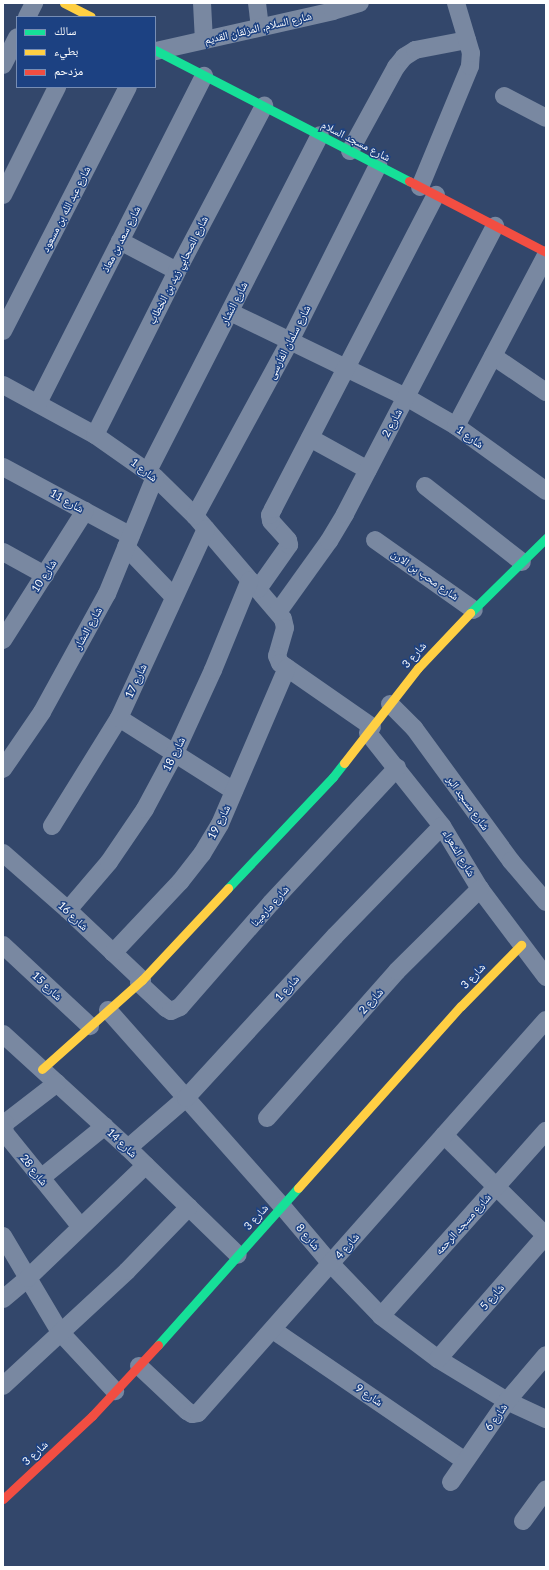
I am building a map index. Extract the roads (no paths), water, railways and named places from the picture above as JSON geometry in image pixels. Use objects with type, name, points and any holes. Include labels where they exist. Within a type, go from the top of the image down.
[{"type":"street","points":[[28,16],[34,3]]},
{"type":"street","points":[[64,3],[89,16]]},
{"type":"street","points":[[202,3],[204,40]]},
{"type":"street","points":[[257,3],[260,27]]},
{"type":"street","name":"شارع السلام, المزلقان القديم","points":[[156,50],[260,27],[332,7],[360,3]]},
{"type":"street","points":[[420,187],[470,66],[471,53],[456,3]]},
{"type":"street","points":[[3,65],[16,39]]},
{"type":"street","points":[[350,151],[396,67],[404,57],[415,50],[467,40]]},
{"type":"street","name":"شارع مسجد السلام","points":[[156,50],[436,195],[546,254]]},
{"type":"street","name":"شارع سعد بن معاذ","points":[[38,403],[204,76]]},
{"type":"street","points":[[3,195],[56,88]]},
{"type":"street","name":"شارع عبد الله بن مسعود","points":[[3,331],[127,88]]},
{"type":"street","points":[[504,96],[546,118]]},
{"type":"street","name":"شارع الصحابي زيد بن الخطاب","points":[[94,435],[177,271],[264,106]]},
{"type":"street","name":"شارع النشار","points":[[3,769],[42,712],[107,594],[129,542],[152,474],[230,312],[320,135]]},
{"type":"street","name":"شارع سلمان الفارسى","points":[[200,522],[378,165]]},
{"type":"street","points":[[254,585],[289,545],[288,540],[274,526],[270,515],[436,195]]},
{"type":"street","name":"شارع 2","points":[[278,612],[329,541],[368,470],[495,226]]},
{"type":"street","points":[[120,241],[177,271]]},
{"type":"street","points":[[456,426],[546,254]]},
{"type":"street","name":"شارع 1","points":[[230,312],[406,397],[456,426],[546,491]]},
{"type":"street","points":[[493,356],[546,392]]},
{"type":"street","name":"شارع 1","points":[[3,385],[94,435],[152,474],[200,522],[283,619],[285,628],[277,656],[280,663],[370,730]]},
{"type":"street","points":[[310,438],[368,470]]},
{"type":"street","name":"شارع 11","points":[[3,467],[85,511],[129,542],[174,597]]},
{"type":"street","points":[[425,486],[522,562]]},
{"type":"street","name":"شارع 10","points":[[3,640],[85,511]]},
{"type":"street","name":"شارع 17","points":[[52,826],[119,718],[174,597],[200,522]]},
{"type":"street","name":"شارع 3","points":[[42,1069],[141,982],[314,798],[427,658],[546,538]]},
{"type":"street","name":"شارع محب بن الارن","points":[[375,540],[474,610]]},
{"type":"street","points":[[3,552],[45,575]]},
{"type":"street","name":"شارع 18","points":[[68,910],[109,862],[145,809],[175,753],[254,585]]},
{"type":"street","name":"شارع 19","points":[[113,953],[180,882],[202,854],[220,824],[287,668]]},
{"type":"street","name":"شارع مسجد البر","points":[[390,704],[414,728],[510,861],[546,902]]},
{"type":"street","points":[[119,718],[234,791]]},
{"type":"street","name":"شارع الشعراء","points":[[370,730],[442,826],[480,889],[546,976]]},
{"type":"street","name":"شارع مارمينا","points":[[141,982],[166,1008],[171,1011],[180,1007],[271,903],[397,768]]},
{"type":"street","name":"شارع 1","points":[[128,1148],[186,1098],[334,936],[442,826]]},
{"type":"street","name":"شارع 16","points":[[3,853],[68,910],[141,982]]},
{"type":"street","name":"شارع 2","points":[[267,1118],[397,972],[480,889]]},
{"type":"street","name":"شارع 15","points":[[3,945],[90,1026]]},
{"type":"street","name":"شارع 3","points":[[3,1499],[139,1366],[476,990],[521,945]]},
{"type":"street","name":"شارع 8","points":[[108,1010],[282,1206],[331,1264],[381,1316],[438,1359],[507,1401],[546,1419]]},
{"type":"street","name":"شارع 4","points":[[139,1366],[187,1411],[192,1414],[198,1413],[546,1020]]},
{"type":"street","name":"شارع 14","points":[[5,1039],[42,1069],[105,1126],[238,1256]]},
{"type":"street","name":"شارع 28","points":[[57,1083],[5,1124],[3,1128],[6,1136],[81,1227]]},
{"type":"street","points":[[41,1178],[105,1126]]},
{"type":"street","name":"شارع مسجد الرحمه","points":[[381,1316],[546,1131]]},
{"type":"street","points":[[444,1135],[546,1235]]},
{"type":"street","points":[[3,1299],[28,1278],[146,1165]]},
{"type":"street","points":[[3,1386],[127,1271],[189,1207]]},
{"type":"street","name":"شارع 5","points":[[438,1359],[546,1235]]},
{"type":"street","points":[[3,1236],[60,1332],[115,1391]]},
{"type":"street","name":"شارع 9","points":[[272,1330],[465,1461]]},
{"type":"street","name":"شارع 6","points":[[451,1482],[507,1401],[546,1355]]},
{"type":"street","points":[[523,1521],[546,1489]]}]
